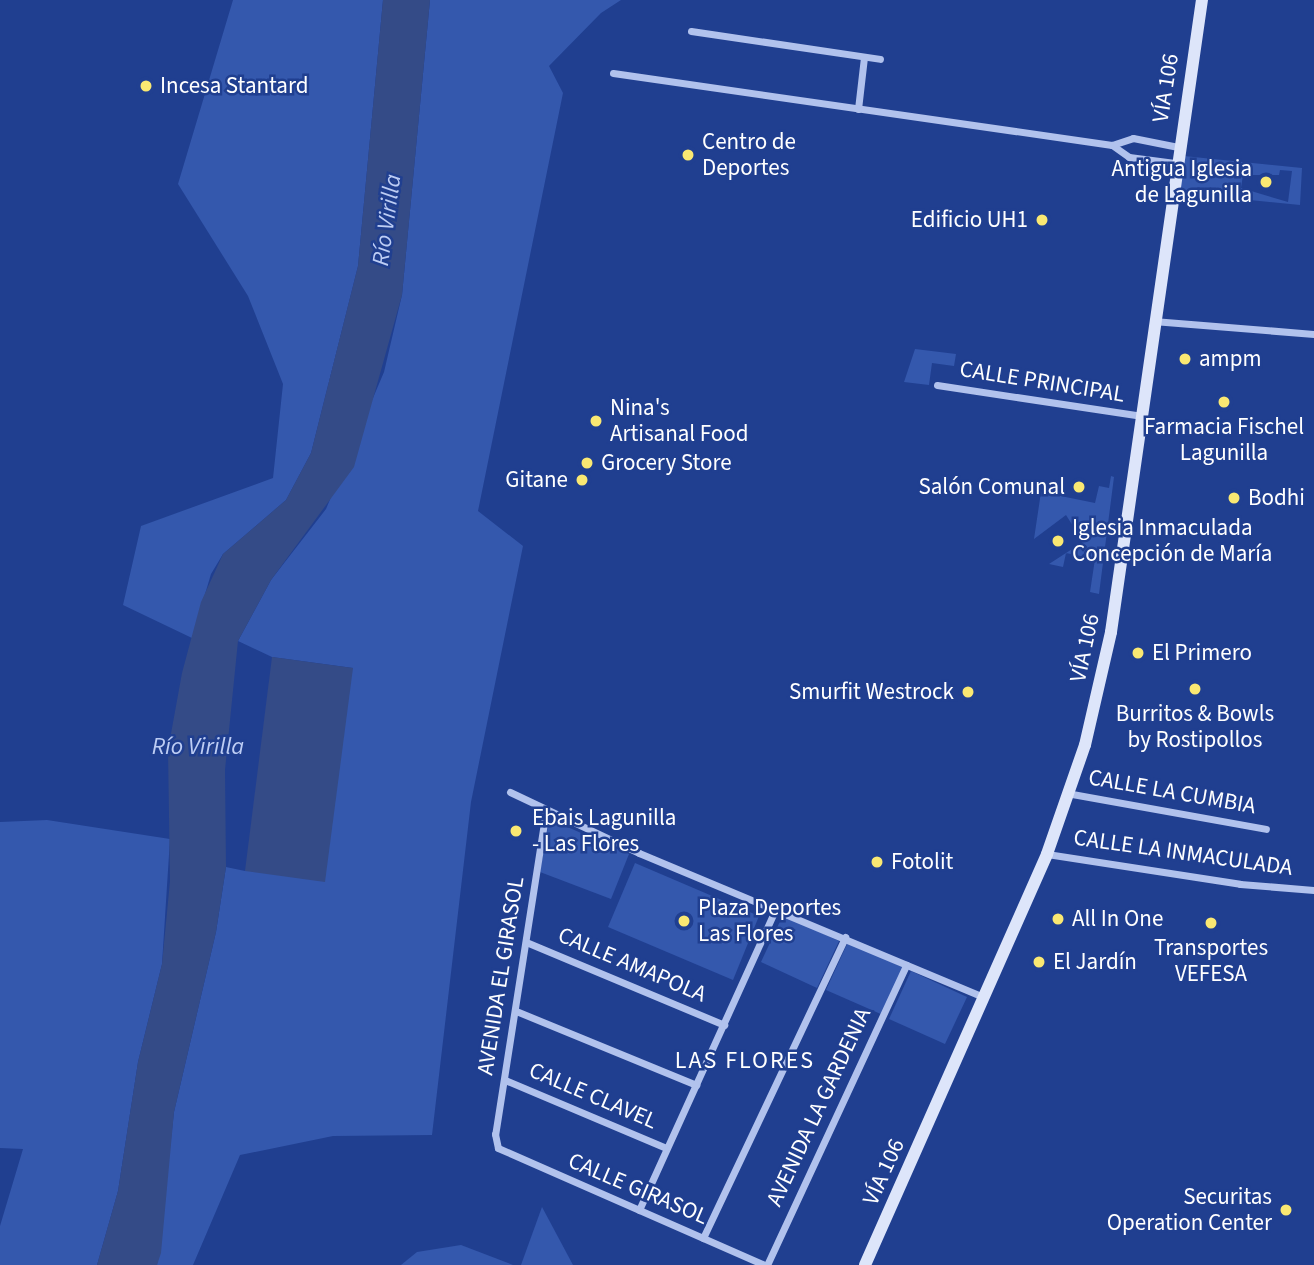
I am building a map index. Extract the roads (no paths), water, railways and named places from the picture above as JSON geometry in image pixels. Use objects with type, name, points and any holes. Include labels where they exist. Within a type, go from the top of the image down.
[{"type":"main road","name":"VÍA 106","points":[[865,1265],[986,998],[1072,794],[1111,632],[1152,321],[1202,0]]},
{"type":"street","points":[[691,31],[880,59]]},
{"type":"street","points":[[858,109],[864,57]]},
{"type":"street","points":[[613,73],[1112,145],[1133,138],[1178,147]]},
{"type":"street","points":[[1112,145],[1129,157],[1175,163]]},
{"type":"street","points":[[1152,321],[1314,334]]},
{"type":"street","name":"CALLE PRINCIPAL","points":[[937,385],[1141,416]]},
{"type":"street","points":[[510,792],[546,810],[986,998]]},
{"type":"street","name":"CALLE LA CUMBIA","points":[[1072,794],[1266,829]]},
{"type":"street","name":"AVENIDA EL GIRASOL","points":[[498,1148],[495,1134],[546,810]]},
{"type":"street","name":"CALLE LA INMACULADA","points":[[1048,854],[1314,890]]},
{"type":"street","points":[[639,1210],[776,908]]},
{"type":"street","points":[[703,1238],[845,937]]},
{"type":"street","name":"CALLE AMAPOLA","points":[[526,942],[724,1025]]},
{"type":"street","name":"AVENIDA LA GARDENIA","points":[[765,1265],[906,965]]},
{"type":"street","points":[[516,1011],[696,1085]]},
{"type":"street","name":"CALLE CLAVEL","points":[[505,1080],[666,1148]]},
{"type":"street","name":"CALLE GIRASOL","points":[[498,1148],[765,1265]]},
{"type":"water","name":"Río Virilla","points":[[383,0],[430,0],[402,295],[354,467],[271,580],[238,641],[225,770],[226,867],[216,932],[174,1112],[161,1253],[157,1265],[97,1265],[118,1191],[138,1062],[162,964],[170,881],[168,750],[182,673],[201,602],[223,554],[286,500],[311,453],[358,266]]},
{"type":"water","points":[[272,657],[353,668],[325,882],[245,871]]},
{"type":"place","name":"Incesa Stantard","points":[[146,86]]},
{"type":"place","name":"Centro de Deportes","points":[[688,155]]},
{"type":"place","name":"Antigua Iglesia de Lagunilla","points":[[1266,182]]},
{"type":"place","name":"Edificio UH1","points":[[1042,220]]},
{"type":"place","name":"ampm","points":[[1185,359]]},
{"type":"place","name":"Farmacia Fischel Lagunilla","points":[[1224,402]]},
{"type":"place","name":"Nina's Artisanal Food","points":[[596,421]]},
{"type":"place","name":"Grocery Store","points":[[587,463]]},
{"type":"place","name":"Gitane","points":[[582,480]]},
{"type":"place","name":"Salón Comunal","points":[[1079,487]]},
{"type":"place","name":"Bodhi","points":[[1234,498]]},
{"type":"place","name":"Iglesia Inmaculada Concepción de María","points":[[1058,541]]},
{"type":"place","name":"El Primero","points":[[1138,653]]},
{"type":"place","name":"Burritos & Bowls by Rostipollos","points":[[1195,689]]},
{"type":"place","name":"Smurfit Westrock","points":[[968,692]]},
{"type":"place","name":"Ebais Lagunilla - Las Flores","points":[[516,831]]},
{"type":"place","name":"Fotolit","points":[[877,862]]},
{"type":"place","name":"All In One","points":[[1058,919]]},
{"type":"place","name":"Plaza Deportes Las Flores","points":[[684,921]]},
{"type":"place","name":"Transportes VEFESA","points":[[1211,923]]},
{"type":"place","name":"El Jardín","points":[[1039,962]]},
{"type":"place","name":"Securitas Operation Center","points":[[1286,1210]]},
{"type":"district","name":"LAS FLORES","points":[[745,1061]]}]
